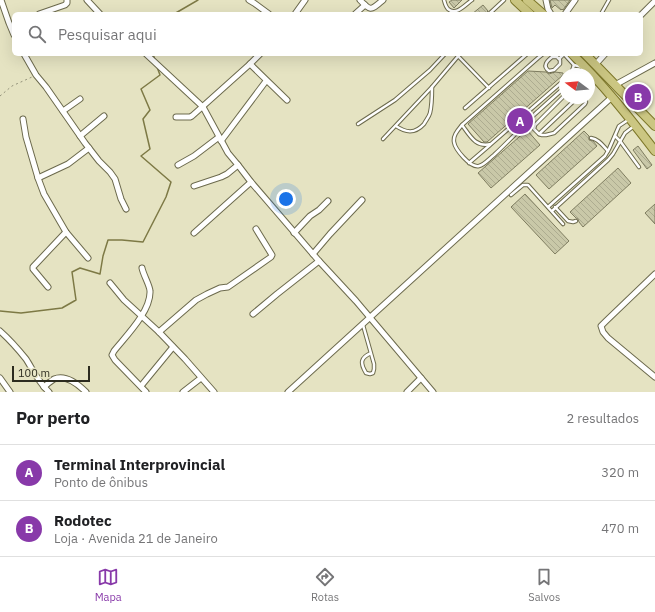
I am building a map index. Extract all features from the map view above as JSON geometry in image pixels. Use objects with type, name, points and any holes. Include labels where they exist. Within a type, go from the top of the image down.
[{"type":"main road","points":[[514,0],[528,12]]},
{"type":"main road","points":[[527,0],[541,12]]},
{"type":"main road","points":[[574,56],[586,68]]},
{"type":"main road","points":[[587,56],[655,126]]},
{"type":"main road","points":[[595,78],[612,96],[655,151]]},
{"type":"street","points":[[1,0],[11,22]]},
{"type":"street","points":[[44,12],[65,5],[67,0]]},
{"type":"street","points":[[86,0],[98,12]]},
{"type":"street","points":[[249,0],[266,12]]},
{"type":"street","points":[[296,12],[303,0]]},
{"type":"street","points":[[360,0],[369,8],[373,8],[382,0]]},
{"type":"street","points":[[546,0],[550,12]]},
{"type":"street","points":[[567,12],[576,0]]},
{"type":"street","points":[[643,13],[655,1]]},
{"type":"street","points":[[357,12],[365,5]]},
{"type":"street","points":[[25,56],[36,75],[80,136],[110,172],[115,180],[126,209]]},
{"type":"street","points":[[148,56],[203,107],[228,153],[251,182],[294,233],[356,301],[433,392]]},
{"type":"street","points":[[176,117],[190,117],[203,107],[258,56]]},
{"type":"street","points":[[595,65],[603,56]]},
{"type":"street","points":[[615,85],[655,63]]},
{"type":"street","points":[[250,64],[287,100]]},
{"type":"street","points":[[178,165],[220,139],[266,81]]},
{"type":"street","points":[[288,392],[612,96]]},
{"type":"street","points":[[63,111],[80,99]]},
{"type":"street","points":[[80,136],[104,116]]},
{"type":"street","points":[[23,119],[26,138],[44,194],[66,232],[88,258]]},
{"type":"street","points":[[38,178],[68,164],[89,148]]},
{"type":"street","points":[[194,186],[221,178],[238,164]]},
{"type":"street","points":[[194,233],[251,182]]},
{"type":"street","points":[[294,233],[328,200]]},
{"type":"street","points":[[313,254],[362,200]]},
{"type":"street","points":[[159,332],[196,300],[220,288],[228,287],[271,257],[272,255],[256,229]]},
{"type":"street","points":[[48,287],[33,268],[66,232]]},
{"type":"street","points":[[253,314],[319,261]]},
{"type":"street","points":[[142,268],[150,289],[147,303],[142,317],[112,355],[146,392]]},
{"type":"street","points":[[655,274],[602,326],[603,332],[608,338],[655,378]]},
{"type":"street","points":[[110,283],[124,300],[159,332],[214,392]]},
{"type":"street","points":[[0,331],[26,359],[46,390],[54,379],[60,378],[70,380],[79,385],[86,392]]},
{"type":"street","points":[[141,386],[173,347]]},
{"type":"street","points":[[0,378],[10,392]]},
{"type":"street","points":[[183,392],[201,378]]},
{"type":"street","points":[[407,392],[421,378]]},
{"type":"lane","points":[[444,0],[444,4],[452,12],[456,12],[472,0]]},
{"type":"lane","points":[[491,12],[504,0]]},
{"type":"lane","points":[[602,12],[609,0]]},
{"type":"lane","points":[[358,124],[394,100],[430,70],[443,56]]},
{"type":"lane","points":[[383,140],[458,56]]},
{"type":"lane","points":[[460,56],[489,88]]},
{"type":"lane","points":[[465,108],[525,56]]},
{"type":"lane","points":[[540,56],[462,125],[455,134],[454,142],[458,150],[469,163],[474,166],[480,166],[507,143],[559,93]]},
{"type":"lane","points":[[559,58],[560,64],[554,70],[549,71],[546,69],[545,65],[551,58],[559,58],[562,56]]},
{"type":"lane","points":[[566,56],[574,65],[586,68]]},
{"type":"lane","points":[[469,163],[559,85]]},
{"type":"lane","points":[[396,126],[409,132],[420,128],[429,118],[431,112],[432,87]]},
{"type":"lane","points":[[559,102],[534,125],[534,129],[539,134],[546,135],[554,133],[585,104]]},
{"type":"lane","points":[[539,134],[571,104]]},
{"type":"lane","points":[[548,207],[605,156],[619,126],[630,118]]},
{"type":"lane","points":[[462,125],[474,140],[480,144],[486,146],[491,144]]},
{"type":"lane","points":[[552,211],[608,160],[613,154],[624,133],[635,125]]},
{"type":"lane","points":[[615,136],[639,167]]},
{"type":"lane","points":[[591,138],[598,140],[608,151]]},
{"type":"lane","points":[[511,196],[522,185],[528,185],[563,224]]},
{"type":"lane","points":[[555,207],[568,221],[576,221]]},
{"type":"lane","points":[[363,324],[373,358],[374,369],[373,373],[370,374],[366,373],[362,360],[371,353]]},
{"type":"path","points":[[0,96],[12,86],[36,75]]},
{"type":"building","points":[[452,0],[462,0],[454,8],[449,2]]},
{"type":"building","points":[[550,0],[570,0],[563,10],[561,10],[555,5],[552,8]]},
{"type":"building","points":[[483,5],[488,11],[487,12],[474,12]]},
{"type":"building","points":[[528,71],[546,72],[549,74],[559,72],[559,79],[487,142],[484,142],[468,124]]},
{"type":"building","points":[[527,130],[540,145],[491,188],[478,173]]},
{"type":"building","points":[[584,131],[589,136],[589,140],[593,141],[597,146],[549,189],[536,175]]},
{"type":"building","points":[[638,146],[652,165],[647,169],[633,150]]},
{"type":"building","points":[[618,168],[631,183],[583,227],[578,219],[570,212]]},
{"type":"building","points":[[525,194],[569,241],[555,254],[511,207]]},
{"type":"building","points":[[655,204],[655,224],[645,213]]},
{"type":"waterway","points":[[177,12],[198,0]]},
{"type":"waterway","points":[[154,56],[155,60]]},
{"type":"waterway","points":[[0,311],[21,313],[62,308],[76,300],[72,272],[80,268],[100,274],[103,256],[108,240],[143,242],[166,197],[171,182],[141,156],[150,149],[143,119],[150,110],[141,89],[160,75],[157,67]]},
{"type":"place","name":"Rodotec","points":[[638,97]]},
{"type":"place","name":"Terminal Interprovincial","points":[[520,121]]}]
